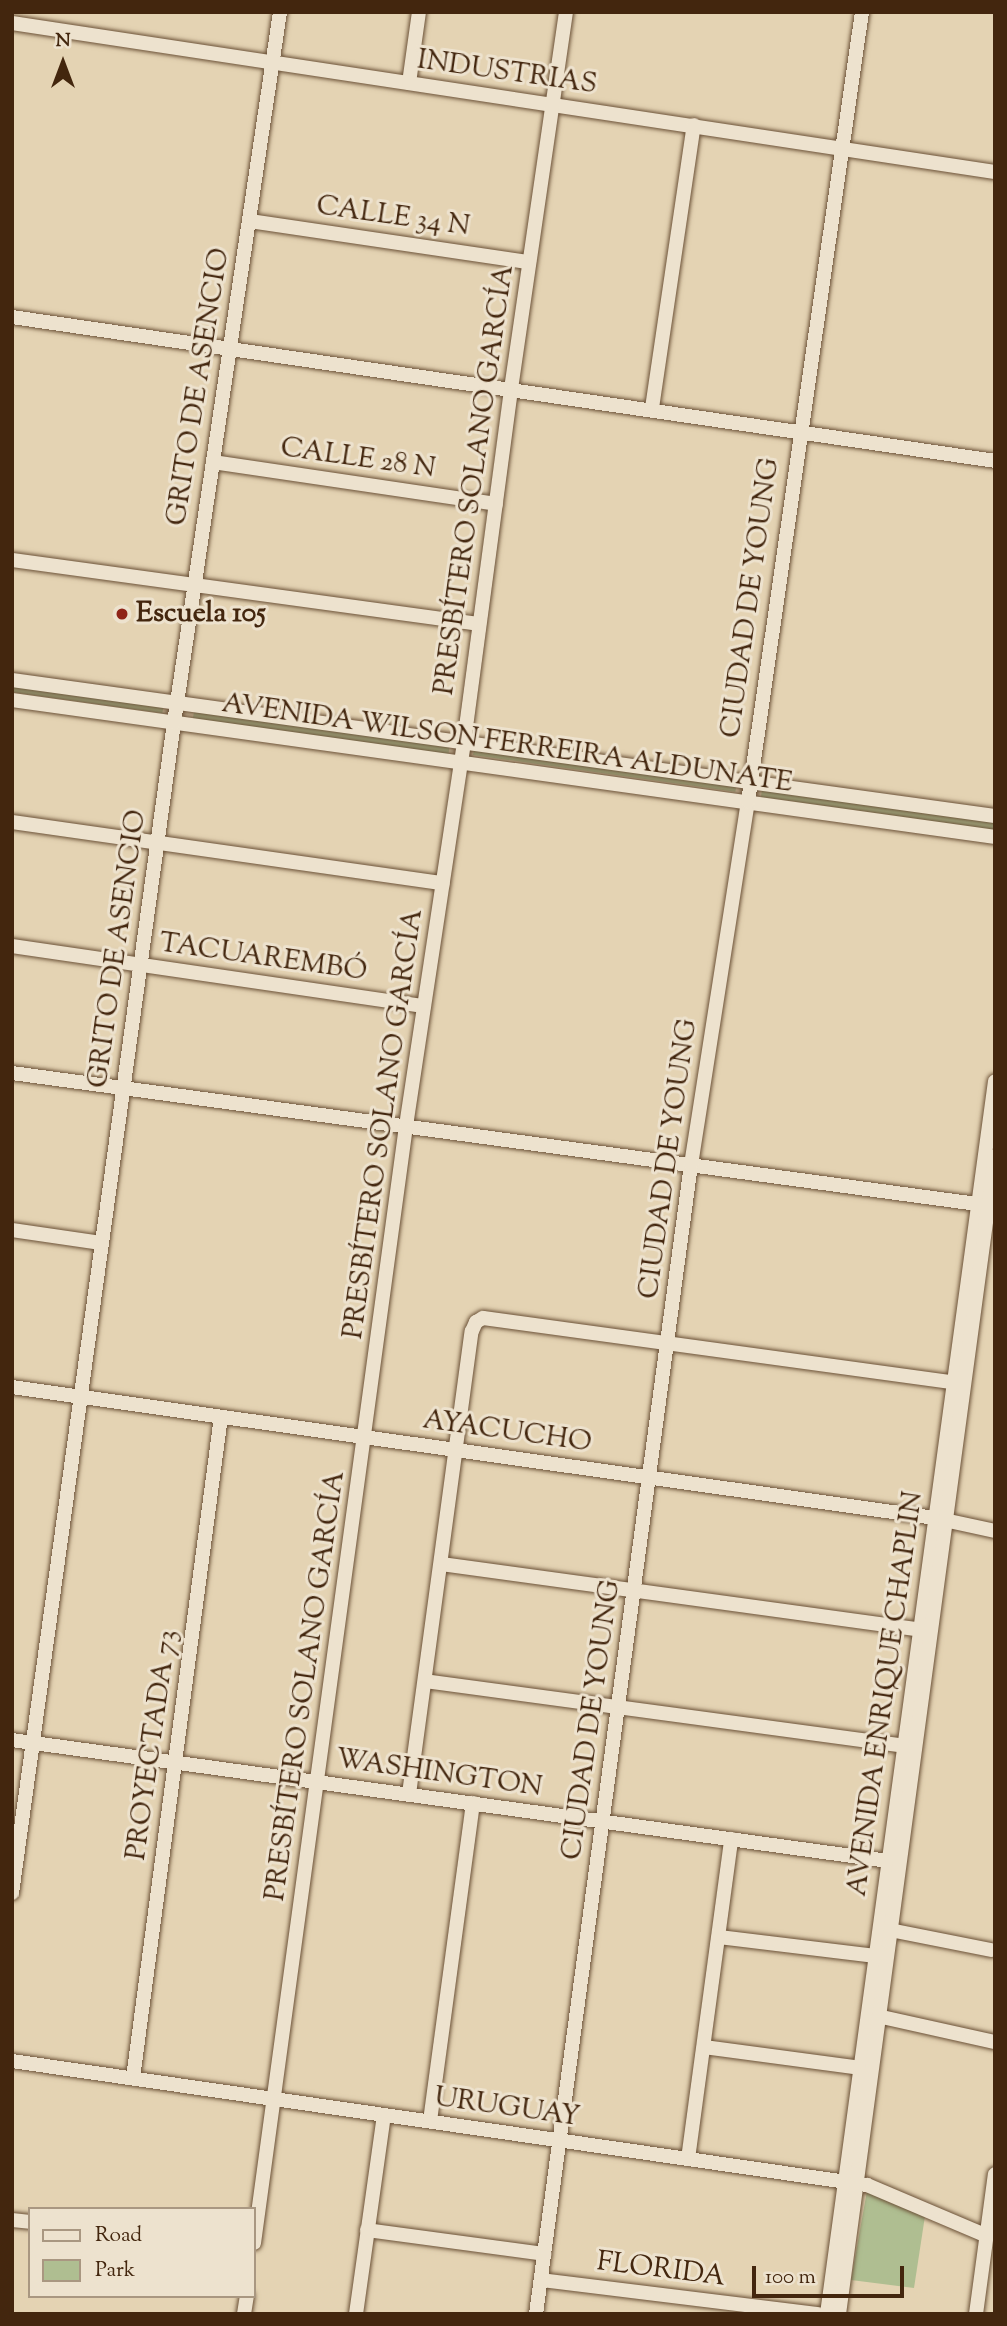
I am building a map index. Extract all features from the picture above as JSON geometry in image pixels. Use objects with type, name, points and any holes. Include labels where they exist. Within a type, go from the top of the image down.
[{"type":"street","name":"GRITO DE ASENCIO","points":[[12,1893],[157,842],[280,12]]},
{"type":"street","points":[[409,83],[419,12]]},
{"type":"street","name":"PRESBÍTERO SOLANO GARCÍA","points":[[256,2229],[406,1126],[464,742],[511,389],[566,12]]},
{"type":"street","name":"CIUDAD DE YOUNG","points":[[536,2314],[691,1165],[748,802],[840,149],[862,12]]},
{"type":"street","name":"INDUSTRIAS","points":[[12,23],[995,172]]},
{"type":"street","points":[[652,408],[694,125]]},
{"type":"street","name":"CALLE 34 N","points":[[250,221],[529,262]]},
{"type":"street","points":[[12,317],[652,408],[995,461]]},
{"type":"street","name":"CALLE 28 N","points":[[213,462],[496,504]]},
{"type":"street","points":[[12,560],[479,624]]},
{"type":"street","name":"AVENIDA WILSON FERREIRA ALDUNATE","points":[[12,680],[995,816]]},
{"type":"street","name":"AVENIDA WILSON FERREIRA ALDUNATE","points":[[12,700],[995,837]]},
{"type":"street","points":[[12,822],[443,883]]},
{"type":"street","name":"TACUAREMBÓ","points":[[12,946],[424,1006]]},
{"type":"street","points":[[12,1073],[987,1206]]},
{"type":"street","name":"AVENIDA ENRIQUE CHAPLIN","points":[[987,1206],[995,1081]]},
{"type":"street","name":"AVENIDA ENRIQUE CHAPLIN","points":[[827,2314],[851,2183],[958,1383],[995,1156]]},
{"type":"street","points":[[12,1230],[101,1243]]},
{"type":"street","points":[[409,1794],[472,1331],[483,1318],[958,1383]]},
{"type":"street","name":"AYACUCHO","points":[[12,1387],[940,1518],[995,1531]]},
{"type":"street","name":"PROYECTADA 73","points":[[133,2078],[221,1418]]},
{"type":"street","points":[[441,1564],[925,1631]]},
{"type":"street","points":[[425,1681],[911,1746]]},
{"type":"street","name":"WASHINGTON","points":[[12,1740],[895,1862]]},
{"type":"street","points":[[430,2121],[473,1803]]},
{"type":"street","points":[[688,2159],[731,1839]]},
{"type":"street","name":"AVENIDA ENRIQUE CHAPLIN","points":[[881,1957],[890,1930],[895,1862]]},
{"type":"street","points":[[890,1930],[990,1950]]},
{"type":"street","points":[[719,1937],[881,1957]]},
{"type":"street","points":[[874,2015],[995,2042]]},
{"type":"street","points":[[704,2047],[867,2069]]},
{"type":"street","name":"URUGUAY","points":[[12,2061],[851,2183],[985,2235]]},
{"type":"street","points":[[355,2314],[384,2115]]},
{"type":"street","points":[[976,2314],[987,2288],[985,2235],[995,2176]]},
{"type":"street","name":"AVENIDA ENRIQUE CHAPLIN","points":[[839,2314],[851,2183]]},
{"type":"street","points":[[367,2230],[544,2255]]},
{"type":"street","name":"FLORIDA","points":[[541,2280],[818,2314]]},
{"type":"green space","points":[[12,684],[164,705],[162,713],[12,692]]},
{"type":"green space","points":[[194,711],[449,747],[448,755],[193,719]]},
{"type":"green space","points":[[474,748],[736,785],[735,792],[473,755]]},
{"type":"green space","points":[[762,789],[995,822],[994,830],[761,797]]},
{"type":"green space","points":[[867,2191],[925,2216],[914,2288],[851,2280]]},
{"type":"place","name":"Escuela 105","points":[[122,614]]}]
